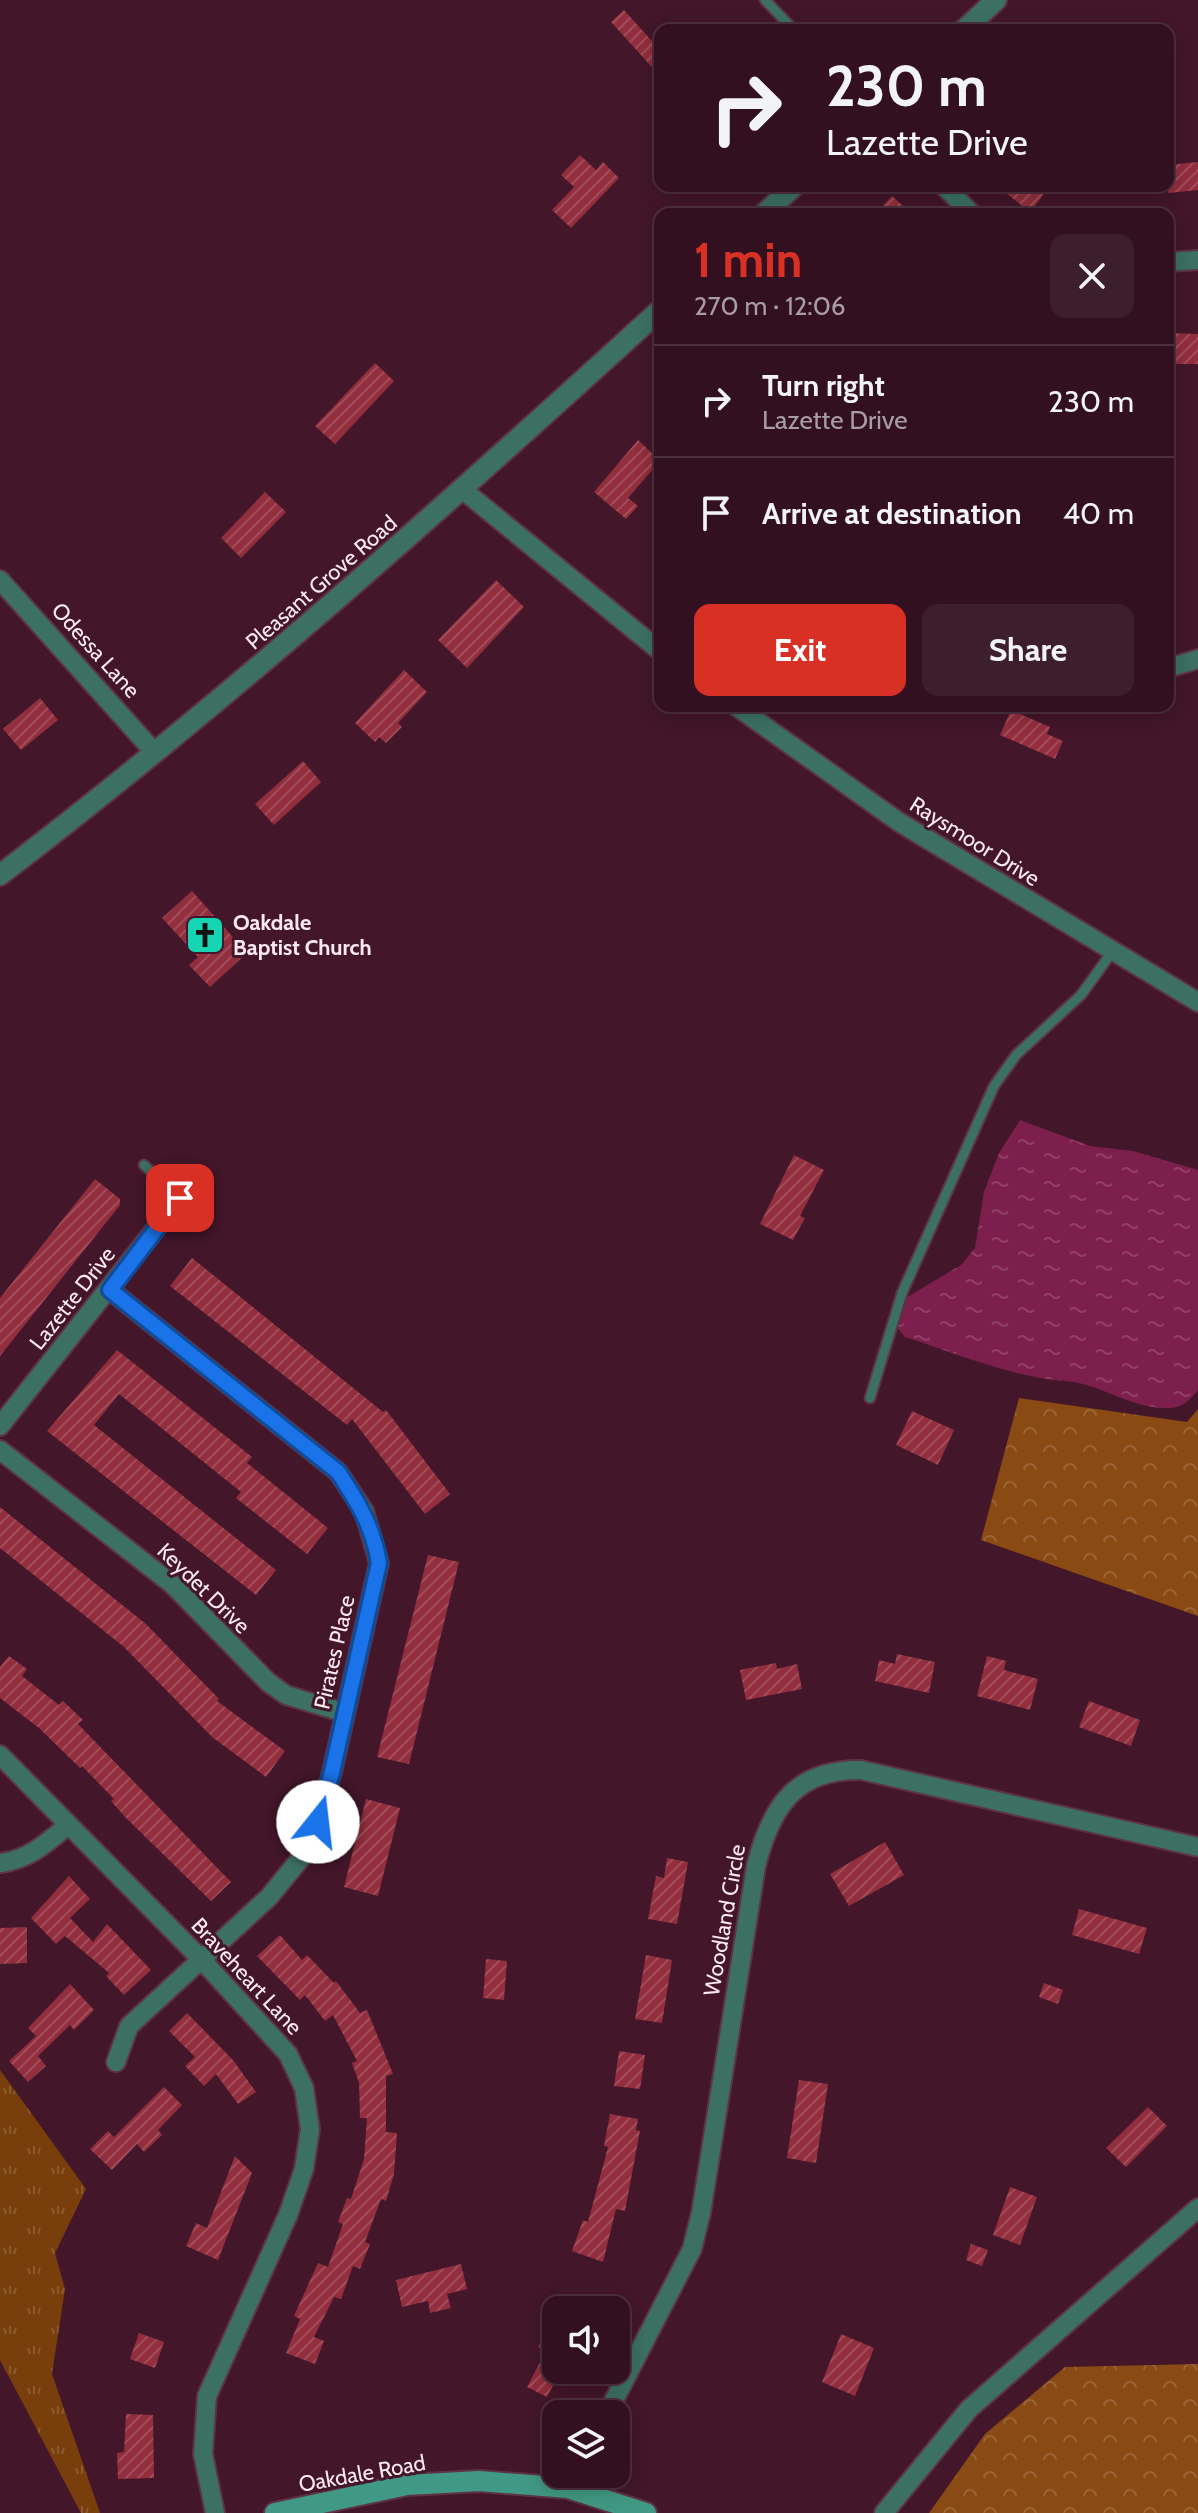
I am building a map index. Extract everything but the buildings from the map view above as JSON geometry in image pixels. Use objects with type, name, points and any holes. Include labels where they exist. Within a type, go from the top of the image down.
[{"type":"main road","name":"Oakdale Road","points":[[275,2513],[407,2485],[542,2481]]},
{"type":"main road","name":"Oakdale Road","points":[[588,2488],[646,2513]]},
{"type":"street","points":[[970,24],[996,0]]},
{"type":"street","points":[[770,208],[788,192]]},
{"type":"street","points":[[950,192],[966,208]]},
{"type":"street","points":[[1174,262],[1198,260]]},
{"type":"street","name":"Pleasant Grove Road","points":[[0,875],[155,753],[463,490],[654,315]]},
{"type":"street","points":[[463,490],[654,646]]},
{"type":"street","name":"Odessa Lane","points":[[0,580],[155,753]]},
{"type":"street","points":[[1174,666],[1198,659]]},
{"type":"street","name":"Raysmoor Drive","points":[[744,712],[886,814],[1198,1002]]},
{"type":"street","name":"Lazette Drive","points":[[0,1426],[180,1198]]},
{"type":"street","name":"Pirates Place","points":[[110,1290],[338,1472],[364,1511],[379,1563],[310,1847],[269,1897],[129,2026],[116,2062]]},
{"type":"street","name":"Keydet Drive","points":[[0,1450],[172,1584],[268,1682],[286,1695],[345,1713]]},
{"type":"street","name":"Braveheart Lane","points":[[0,1755],[202,1960],[288,2054],[304,2088],[310,2129],[304,2169],[288,2215],[207,2396],[203,2454],[215,2513]]},
{"type":"street","name":"Woodland Circle","points":[[614,2400],[692,2249],[701,2213],[756,1866],[773,1816],[789,1795],[820,1774],[861,1770],[1198,1847]]},
{"type":"street","points":[[1,1863],[29,1854],[68,1825]]},
{"type":"street","points":[[884,2513],[969,2409],[1198,2208]]},
{"type":"lane","points":[[765,0],[788,24]]},
{"type":"lane","points":[[870,1398],[902,1293],[994,1086],[1016,1055],[1081,995],[1112,952]]},
{"type":"lane","points":[[144,1165],[180,1198]]},
{"type":"green space","points":[[1019,1398],[1187,1422],[1198,1409],[1198,1616],[981,1540]]},
{"type":"green space","points":[[0,2070],[86,2189],[55,2253],[65,2289],[52,2374],[100,2513],[81,2513],[0,2360]]},
{"type":"green space","points":[[1198,2364],[1198,2513],[929,2513],[985,2434],[1065,2367]]},
{"type":"water","points":[[1020,1120],[1090,1146],[1133,1151],[1198,1170],[1198,1390],[1188,1401],[1173,1408],[1141,1405],[1079,1383],[1005,1370],[905,1337],[895,1325],[904,1299],[961,1265],[975,1248],[984,1192],[999,1153]]},
{"type":"place","name":"Oakdale Baptist Church","points":[[205,935]]},
{"type":"route","points":[[180,1198],[110,1290],[338,1472],[364,1511],[375,1544],[379,1563],[318,1822]]}]
